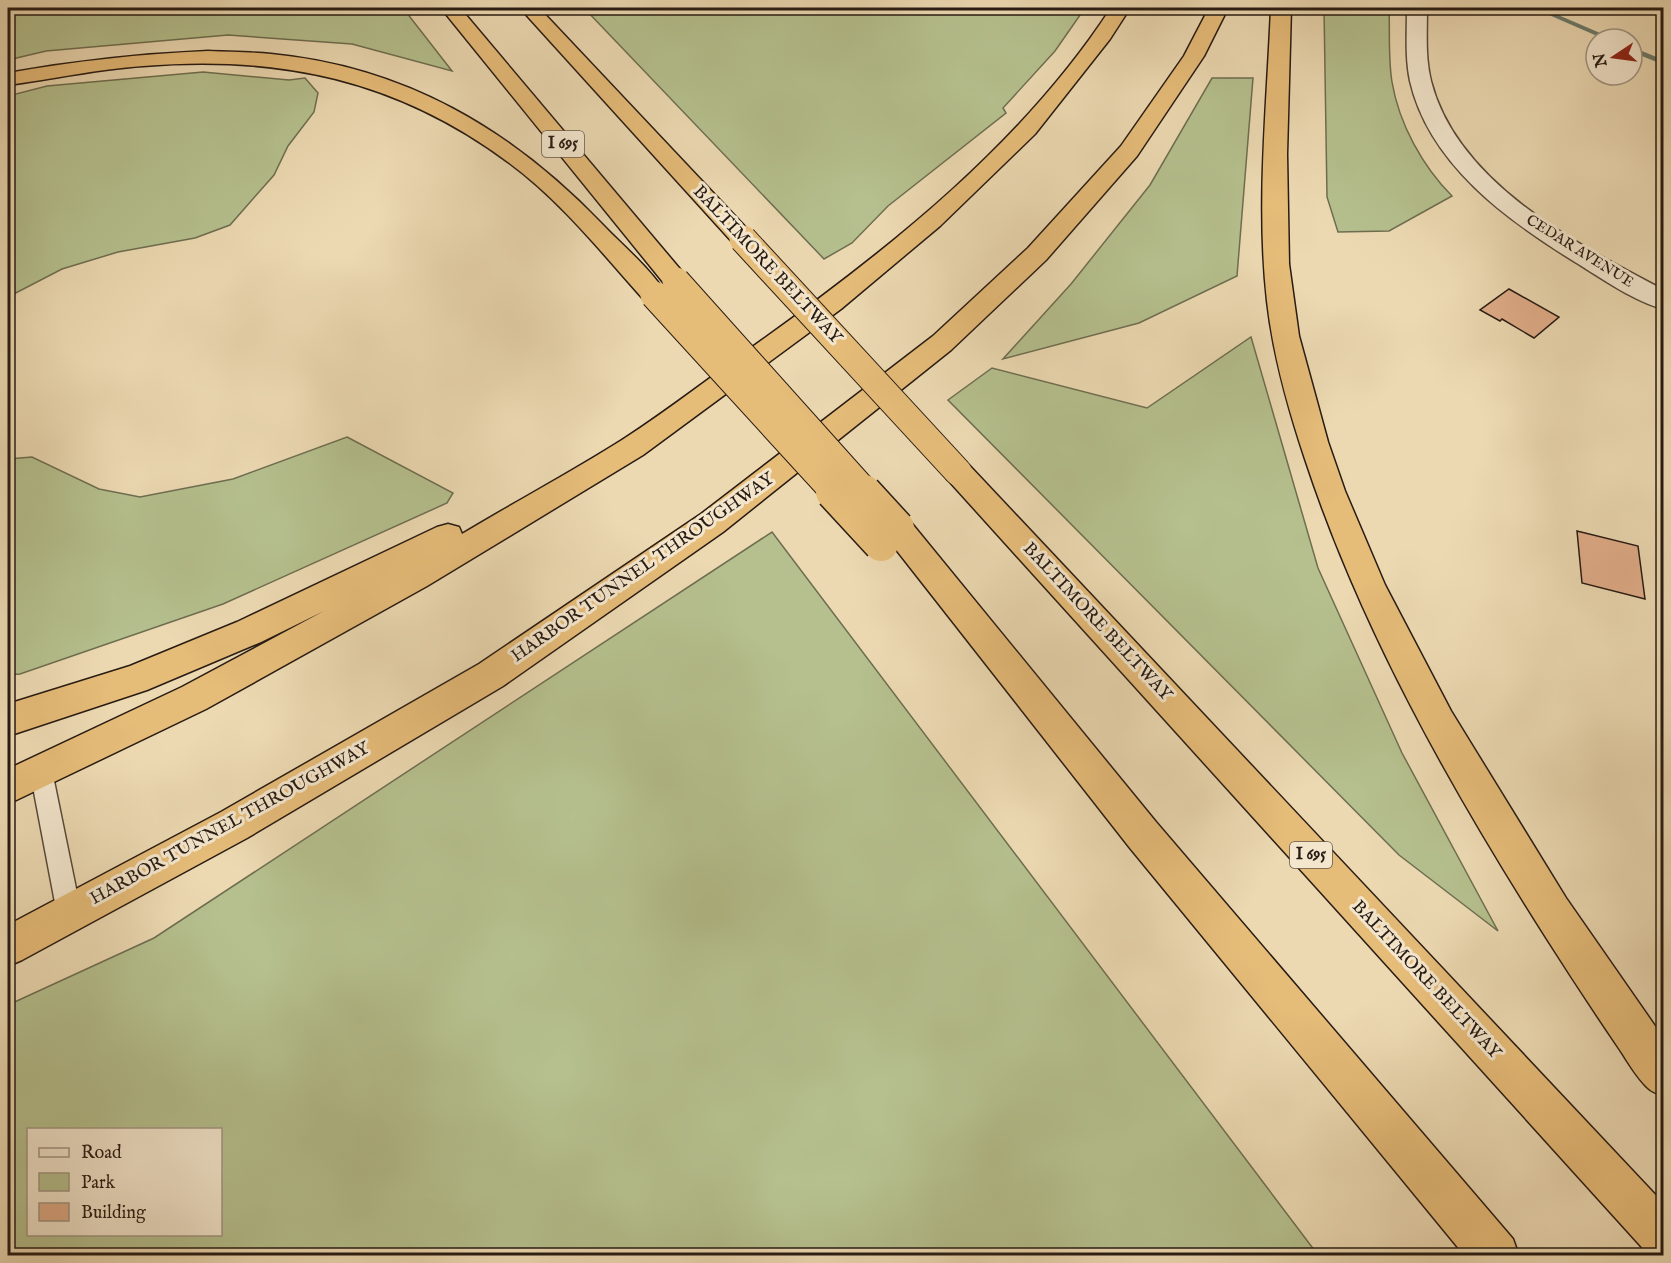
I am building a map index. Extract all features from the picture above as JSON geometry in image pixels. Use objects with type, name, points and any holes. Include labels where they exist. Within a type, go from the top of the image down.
[{"type":"highway","name":"I 695","points":[[450,8],[665,288]]},
{"type":"highway","name":"BALTIMORE BELTWAY","points":[[529,8],[1664,1238]]},
{"type":"highway","points":[[8,787],[194,698],[406,583],[633,447],[832,303],[932,221],[1027,129],[1103,35],[1120,8]]},
{"type":"highway","name":"HARBOR TUNNEL THROUGHWAY","points":[[8,946],[234,825],[491,675],[712,523],[942,343],[1037,254],[1129,151],[1194,56],[1218,8]]},
{"type":"highway","points":[[1281,8],[1275,220],[1280,302],[1300,396],[1329,487],[1372,593],[1443,732],[1547,905],[1664,1075]]},
{"type":"highway","points":[[8,79],[122,60],[222,56],[291,62],[330,69],[379,83],[454,117],[517,158],[665,288],[889,536],[1496,1256]]},
{"type":"highway","points":[[8,720],[135,679],[249,632],[633,447]]},
{"type":"street","name":"CEDAR AVENUE","points":[[1417,8],[1417,40],[1422,88],[1444,136],[1466,165],[1545,232],[1600,267],[1664,302]]},
{"type":"lane","points":[[41,771],[69,913]]},
{"type":"green space","points":[[8,8],[403,8],[452,71],[352,44],[228,35],[46,51],[8,60]]},
{"type":"green space","points":[[584,8],[1085,8],[1055,51],[1003,108],[1006,113],[888,206],[852,243],[824,259]]},
{"type":"green space","points":[[1324,8],[1389,8],[1391,73],[1400,113],[1422,158],[1452,196],[1389,231],[1338,232],[1327,197]]},
{"type":"green space","points":[[203,72],[289,80],[305,78],[318,93],[314,112],[288,146],[274,175],[230,225],[195,238],[118,252],[62,269],[8,297],[8,96],[47,86]]},
{"type":"green space","points":[[1212,78],[1253,78],[1237,276],[1139,323],[1003,359],[1071,284],[1150,185]]},
{"type":"green space","points":[[1251,337],[1318,568],[1402,753],[1498,931],[1399,855],[948,400],[992,368],[1147,408]]},
{"type":"green space","points":[[347,437],[453,493],[447,503],[223,604],[20,674],[8,675],[8,459],[32,457],[99,489],[140,497],[233,479]]},
{"type":"green space","points":[[772,532],[1318,1255],[8,1255],[8,1005],[154,938]]},
{"type":"building","points":[[1509,289],[1559,317],[1534,338],[1502,319],[1500,321],[1480,310]]},
{"type":"building","points":[[1577,531],[1638,546],[1645,599],[1582,583]]},
{"type":"waterway","points":[[1537,8],[1584,28]]},
{"type":"waterway","points":[[1644,54],[1664,63]]}]
